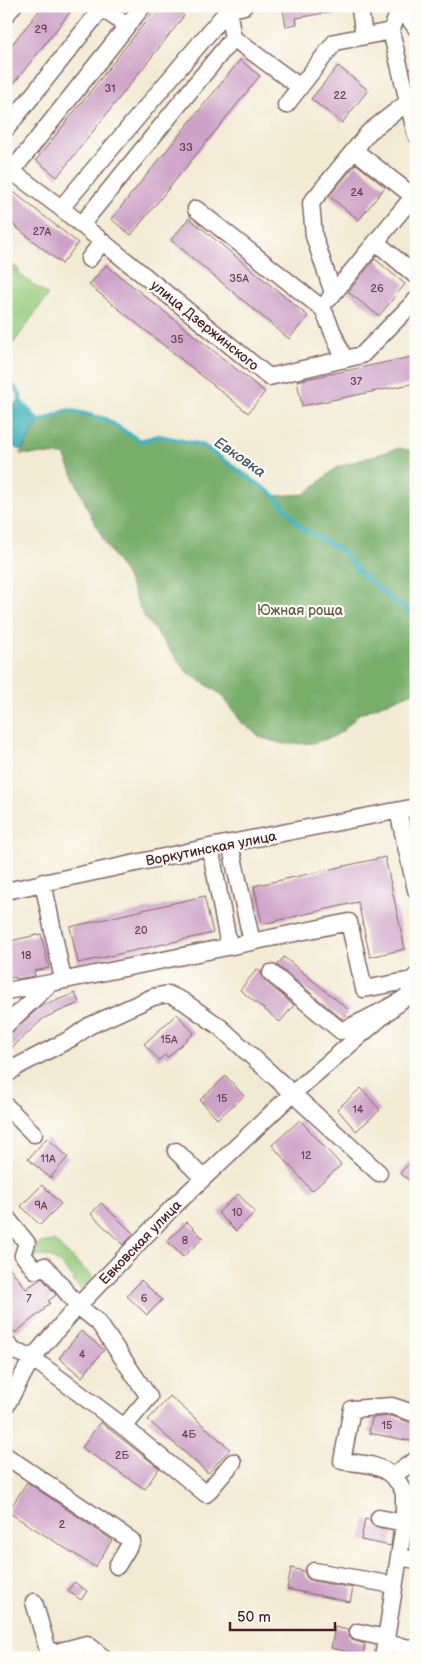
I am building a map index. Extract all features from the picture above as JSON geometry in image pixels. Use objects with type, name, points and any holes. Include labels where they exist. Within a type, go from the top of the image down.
[{"type":"street","points":[[6,14],[13,6]]},
{"type":"street","points":[[9,169],[143,6]]},
{"type":"street","points":[[81,225],[233,38],[233,7]]},
{"type":"street","points":[[61,208],[233,7]]},
{"type":"street","points":[[6,129],[102,8],[127,26]]},
{"type":"street","points":[[400,8],[416,28]]},
{"type":"street","points":[[400,8],[391,32],[416,135]]},
{"type":"street","points":[[360,9],[364,36]]},
{"type":"street","points":[[286,105],[335,42],[391,32]]},
{"type":"street","points":[[233,38],[300,87]]},
{"type":"street","points":[[333,293],[314,236],[311,203],[369,132],[408,102]]},
{"type":"street","points":[[323,309],[333,293],[414,195],[354,150]]},
{"type":"street","name":"улица Дзержинского","points":[[9,169],[61,208],[269,377],[362,355],[416,300]]},
{"type":"street","points":[[196,209],[323,309],[344,360]]},
{"type":"street","points":[[89,258],[102,242]]},
{"type":"street","points":[[376,242],[416,276]]},
{"type":"street","name":"Воркутинская улица","points":[[6,891],[416,807]]},
{"type":"street","points":[[398,811],[416,890]]},
{"type":"street","points":[[230,844],[252,942]]},
{"type":"street","points":[[210,848],[229,946]]},
{"type":"street","points":[[43,882],[57,982]]},
{"type":"street","points":[[6,991],[349,922],[364,989],[412,980],[416,976]]},
{"type":"street","points":[[270,973],[341,1031],[369,1019],[416,991]]},
{"type":"street","points":[[6,1025],[57,982]]},
{"type":"street","points":[[6,1075],[18,1066],[72,1038],[89,1026],[153,997],[168,994],[183,1001],[220,1028],[379,1173]]},
{"type":"street","name":"Евковская улица","points":[[6,1406],[32,1358],[78,1306],[172,1208],[292,1094],[397,1004]]},
{"type":"street","points":[[6,1106],[34,1134]]},
{"type":"street","points":[[176,1151],[203,1178]]},
{"type":"street","points":[[6,1217],[27,1243],[23,1255],[35,1270],[45,1266],[78,1306],[98,1322],[149,1397],[124,1427]]},
{"type":"street","points":[[6,1343],[14,1351],[32,1358],[124,1427],[206,1494],[233,1462]]},
{"type":"street","points":[[403,1485],[384,1468],[342,1461],[352,1409],[392,1406],[416,1414]]},
{"type":"street","points":[[6,1456],[132,1541],[117,1566]]},
{"type":"street","points":[[385,1646],[404,1523],[403,1485],[416,1460]]},
{"type":"street","points":[[379,1518],[404,1523]]},
{"type":"street","points":[[399,1557],[416,1560]]},
{"type":"street","points":[[314,1571],[394,1585]]},
{"type":"street","points":[[34,1602],[49,1654],[87,1644],[104,1658]]},
{"type":"street","points":[[358,1632],[385,1646],[416,1649]]},
{"type":"green space","points":[[6,261],[18,269],[20,275],[48,295],[8,351],[6,350]]},
{"type":"green space","name":"Южная роща","points":[[68,410],[105,419],[140,441],[159,436],[202,445],[275,496],[305,494],[337,467],[400,448],[416,452],[416,691],[359,714],[344,730],[333,737],[313,743],[284,744],[262,738],[242,723],[222,695],[187,672],[143,615],[126,575],[108,548],[90,514],[64,455],[20,454],[39,422]]},
{"type":"green space","points":[[54,1241],[93,1277],[81,1290],[73,1281],[74,1279],[56,1261],[46,1256],[33,1258],[29,1253],[40,1243]]},
{"type":"water","points":[[20,401],[39,422],[22,450],[13,447],[6,448],[6,409]]},
{"type":"building","points":[[43,6],[75,6],[6,93],[6,52]]},
{"type":"building","points":[[158,6],[171,6],[184,16],[57,177],[36,160]]},
{"type":"building","points":[[303,6],[331,6],[331,12],[296,18],[297,24],[286,26],[283,10]]},
{"type":"building","points":[[240,60],[260,76],[131,235],[111,219]]},
{"type":"building","points":[[338,66],[368,90],[342,123],[311,99]]},
{"type":"building","points":[[356,164],[385,187],[359,220],[329,196]]},
{"type":"building","points":[[6,186],[78,243],[62,264],[6,219]]},
{"type":"building","points":[[189,218],[308,316],[289,339],[171,240]]},
{"type":"building","points":[[375,259],[405,284],[379,316],[348,292]]},
{"type":"building","points":[[106,265],[265,392],[248,413],[89,285]]},
{"type":"building","points":[[416,356],[416,383],[302,406],[297,381]]},
{"type":"building","points":[[385,857],[405,949],[370,957],[358,902],[262,924],[254,886]]},
{"type":"building","points":[[204,896],[213,933],[78,963],[70,927]]},
{"type":"building","points":[[41,934],[49,968],[34,971],[35,976],[6,979],[6,942]]},
{"type":"building","points":[[284,957],[349,1010],[342,1019],[277,965]]},
{"type":"building","points":[[257,969],[261,972],[265,981],[294,1005],[280,1022],[240,990]]},
{"type":"building","points":[[75,993],[79,1003],[44,1018],[6,1053],[6,1037],[40,1007]]},
{"type":"building","points":[[177,1014],[194,1033],[168,1057],[165,1055],[159,1060],[144,1044]]},
{"type":"building","points":[[226,1076],[244,1096],[217,1119],[200,1100]]},
{"type":"building","points":[[361,1088],[380,1110],[356,1131],[337,1109]]},
{"type":"building","points":[[300,1120],[341,1165],[312,1191],[272,1145]]},
{"type":"building","points":[[47,1138],[68,1157],[50,1178],[28,1159]]},
{"type":"building","points":[[416,1156],[416,1186],[400,1173]]},
{"type":"building","points":[[42,1185],[61,1204],[40,1225],[21,1206]]},
{"type":"building","points":[[238,1194],[255,1212],[236,1231],[218,1213]]},
{"type":"building","points":[[101,1203],[134,1234],[123,1245],[91,1214]]},
{"type":"building","points":[[187,1222],[203,1238],[183,1257],[167,1241]]},
{"type":"building","points":[[6,1263],[26,1289],[42,1278],[56,1295],[48,1301],[50,1303],[45,1309],[16,1332],[6,1322]]},
{"type":"building","points":[[141,1280],[162,1300],[147,1315],[127,1296]]},
{"type":"building","points":[[81,1331],[104,1350],[82,1377],[59,1358]]},
{"type":"building","points":[[170,1396],[230,1449],[208,1473],[148,1420]]},
{"type":"building","points":[[391,1416],[416,1424],[416,1442],[369,1433],[372,1418]]},
{"type":"building","points":[[100,1422],[159,1468],[145,1489],[82,1448]]},
{"type":"building","points":[[27,1482],[112,1540],[95,1567],[8,1512]]},
{"type":"building","points":[[365,1519],[369,1520],[377,1528],[393,1531],[391,1546],[361,1540]]},
{"type":"building","points":[[291,1568],[304,1571],[307,1578],[312,1581],[353,1588],[350,1602],[287,1589]]},
{"type":"building","points":[[74,1582],[87,1591],[81,1600],[68,1591]]},
{"type":"building","points":[[335,1627],[348,1630],[352,1640],[365,1644],[363,1655],[331,1648]]},
{"type":"waterway","name":"Евковка","points":[[6,378],[20,394],[20,401],[39,422],[68,410],[105,419],[140,441],[159,436],[202,445],[275,496],[303,529],[340,550],[361,574],[395,602],[416,615]]}]
